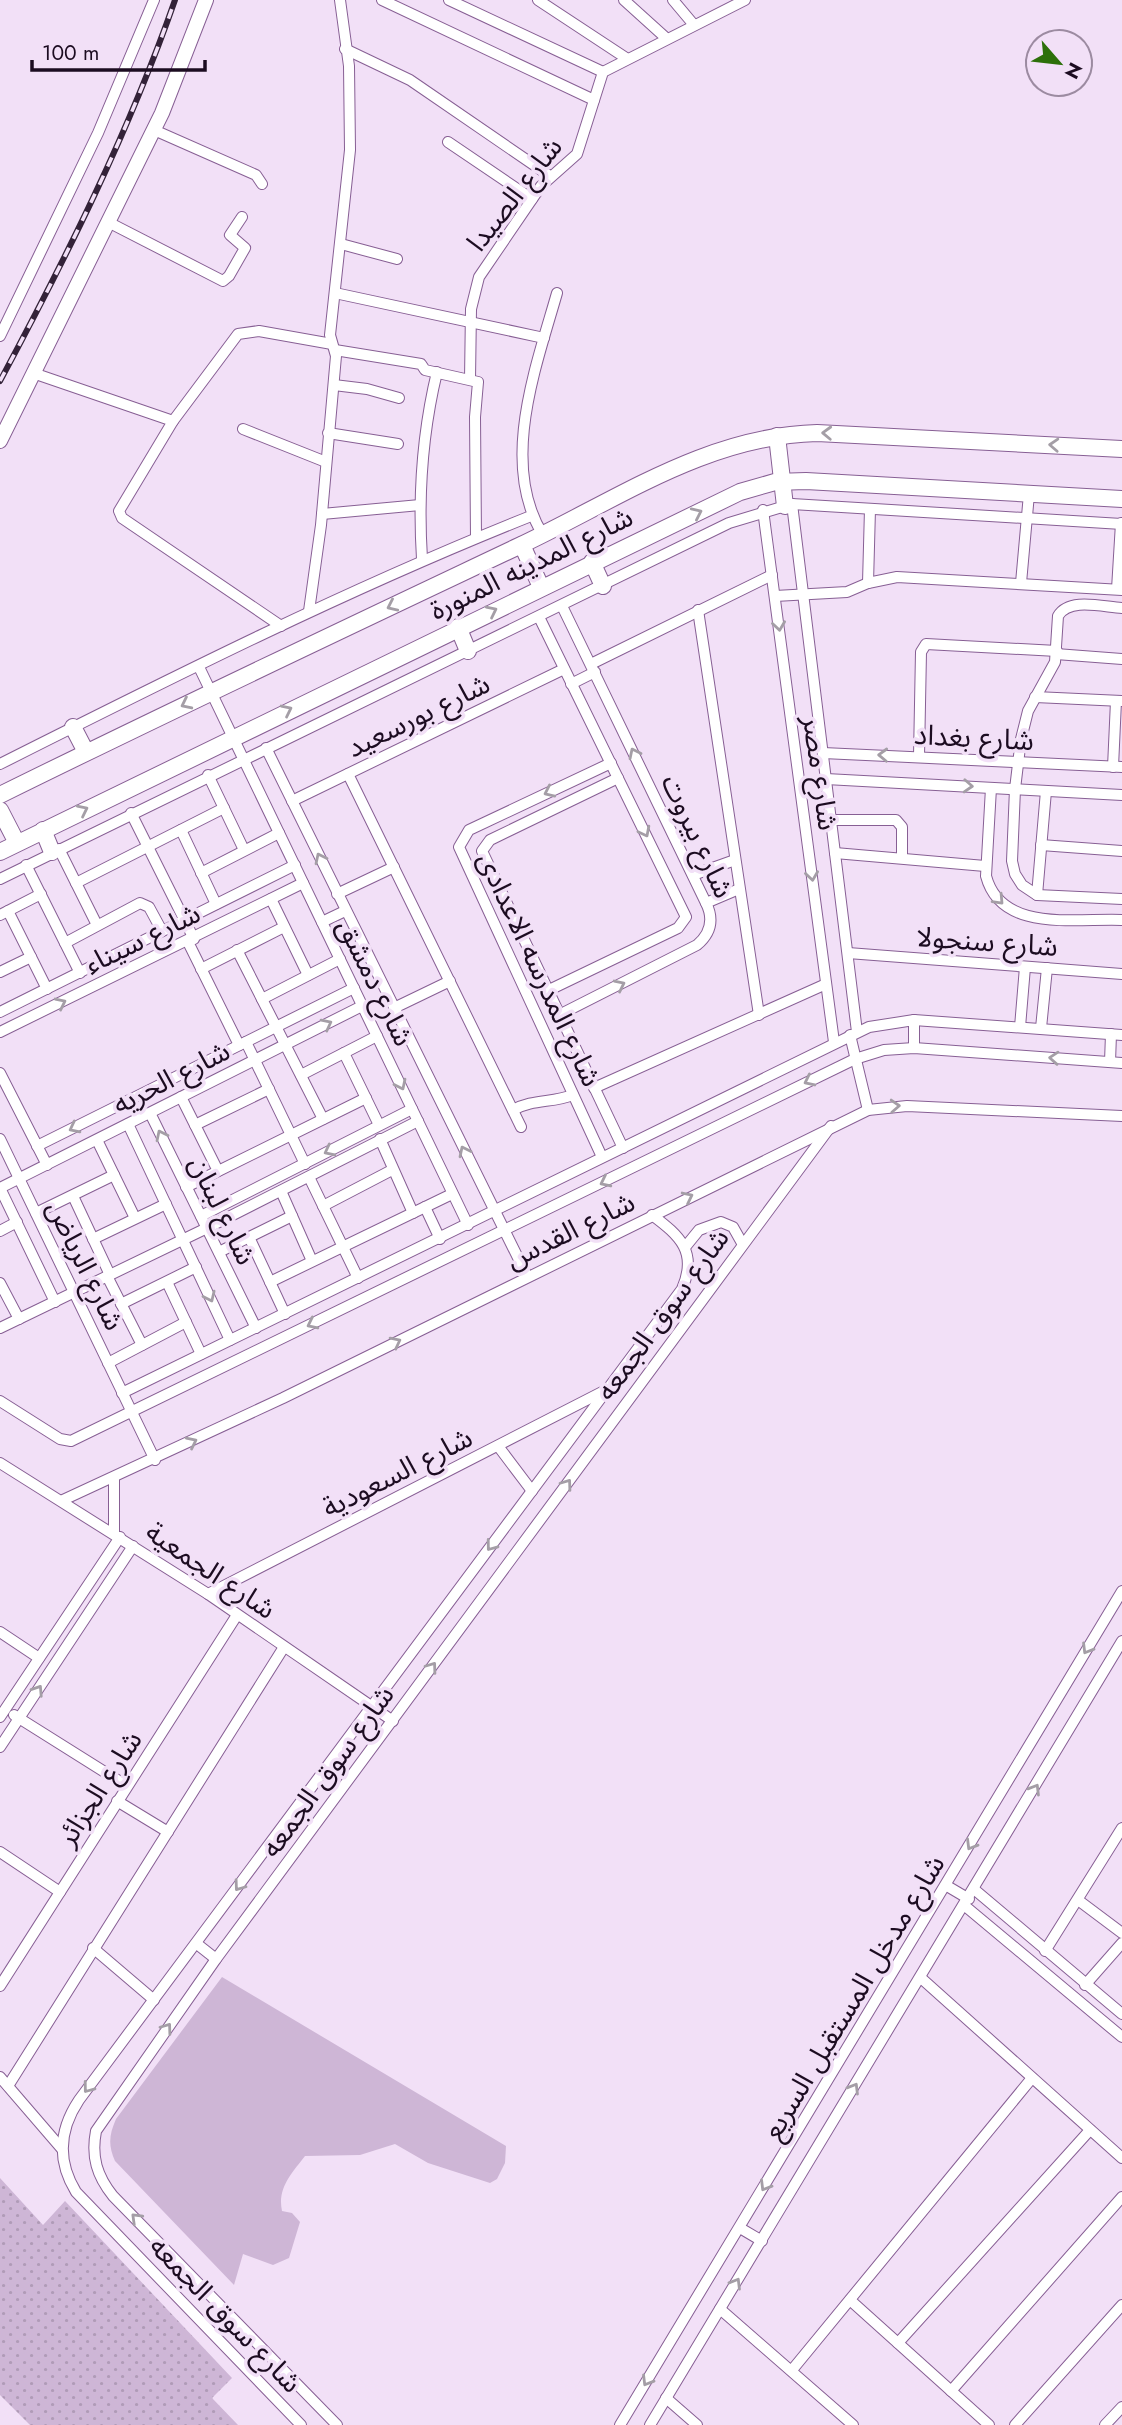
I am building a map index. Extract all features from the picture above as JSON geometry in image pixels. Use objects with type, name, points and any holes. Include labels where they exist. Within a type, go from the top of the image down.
[{"type":"main road","name":"شارع المدينه المنورة","points":[[0,795],[543,535],[678,465],[724,448],[777,436],[835,433],[1122,449]]},
{"type":"main road","points":[[777,436],[782,481],[789,505]]},
{"type":"main road","name":"شارع المدينه المنورة","points":[[0,852],[233,736],[740,492],[782,481],[1122,499]]},
{"type":"main road","points":[[522,545],[541,587]]},
{"type":"main road","points":[[592,562],[603,586]]},
{"type":"main road","points":[[458,627],[468,651]]},
{"type":"main road","points":[[74,727],[86,752]]},
{"type":"main road","points":[[0,810],[17,843]]},
{"type":"main road","points":[[43,830],[56,850]]},
{"type":"street","points":[[0,336],[98,133],[154,0]]},
{"type":"street","points":[[0,441],[154,130],[181,69],[206,0]]},
{"type":"street","points":[[309,611],[322,514],[334,386],[335,293],[350,150],[349,77],[340,0]]},
{"type":"street","points":[[383,0],[594,100]]},
{"type":"street","points":[[449,0],[603,72],[745,0]]},
{"type":"street","points":[[538,0],[626,58]]},
{"type":"street","points":[[624,0],[666,38]]},
{"type":"street","points":[[673,0],[694,26]]},
{"type":"street","points":[[345,49],[410,80],[550,176]]},
{"type":"street","name":"شارع الصيدا","points":[[476,538],[475,417],[479,384],[470,379],[473,298],[479,277],[532,199],[550,176],[577,154],[603,72]]},
{"type":"street","points":[[154,130],[256,175],[262,184]]},
{"type":"street","points":[[448,142],[532,199]]},
{"type":"street","points":[[108,222],[225,281],[245,248],[230,235],[242,218]]},
{"type":"street","points":[[341,244],[397,258]]},
{"type":"street","points":[[335,293],[471,320],[544,338]]},
{"type":"street","points":[[543,535],[531,516],[524,490],[525,428],[544,338],[557,293]]},
{"type":"street","points":[[281,626],[120,516],[121,508],[173,421],[238,334],[259,331],[421,364],[425,370],[470,379]]},
{"type":"street","points":[[422,559],[420,505],[423,452],[437,372]]},
{"type":"street","points":[[33,373],[173,421]]},
{"type":"street","points":[[334,386],[367,389],[399,398]]},
{"type":"street","points":[[243,429],[326,462]]},
{"type":"street","points":[[328,433],[398,444]]},
{"type":"street","points":[[1021,583],[1028,494]]},
{"type":"street","points":[[322,514],[420,505]]},
{"type":"street","points":[[0,878],[729,523],[763,510],[789,505],[1122,524],[1120,589],[897,577],[868,583],[848,592],[775,596]]},
{"type":"street","name":"شارع مصر","points":[[789,505],[848,953],[855,1059],[867,1110]]},
{"type":"street","points":[[868,583],[870,509]]},
{"type":"street","name":"شارع مصر","points":[[763,510],[834,1041]]},
{"type":"street","points":[[0,764],[309,611],[422,559],[531,516]]},
{"type":"street","points":[[571,684],[593,668],[698,610],[772,575]]},
{"type":"street","name":"شارع بيروت","points":[[559,1015],[697,945],[709,929],[711,919],[706,902],[562,606]]},
{"type":"street","points":[[1122,608],[1067,606],[1058,616],[1052,671],[1035,697],[1023,725],[1015,789],[1012,861],[1022,885],[1037,895],[1122,899]]},
{"type":"street","points":[[698,610],[758,1014]]},
{"type":"street","name":"شارع بيروت","points":[[539,617],[685,912],[682,926],[547,991]]},
{"type":"street","points":[[919,756],[921,652],[926,644],[1122,659]]},
{"type":"street","name":"شارع دمشق","points":[[199,667],[468,1225]]},
{"type":"street","name":"شارع بورسعيد","points":[[292,801],[564,669]]},
{"type":"street","points":[[1035,697],[1119,701],[1117,767]]},
{"type":"street","name":"شارع دمشق","points":[[266,748],[527,1276]]},
{"type":"street","name":"شارع بغداد","points":[[823,752],[1117,767]]},
{"type":"street","name":"شارع المدرسه الاعدادى","points":[[602,1157],[459,846],[469,830],[611,763]]},
{"type":"street","points":[[348,774],[521,1127]]},
{"type":"street","points":[[208,775],[244,850]]},
{"type":"street","name":"شارع المدرسه الاعدادى","points":[[618,778],[490,840],[483,846],[482,856],[622,1147]]},
{"type":"street","name":"شارع بغداد","points":[[826,779],[1122,795]]},
{"type":"street","points":[[991,788],[985,866],[989,887],[995,897],[1012,912],[1035,917],[1122,920]]},
{"type":"street","points":[[629,799],[651,789]]},
{"type":"street","points":[[1037,895],[1046,791]]},
{"type":"street","points":[[76,883],[224,808]]},
{"type":"street","points":[[131,813],[185,920],[201,969],[255,1060],[304,1164]]},
{"type":"street","points":[[831,820],[896,820],[902,827],[902,858]]},
{"type":"street","points":[[181,830],[216,904]]},
{"type":"street","points":[[201,873],[279,833]]},
{"type":"street","points":[[1041,845],[1122,851]]},
{"type":"street","points":[[56,850],[97,925]]},
{"type":"street","points":[[835,853],[985,866]]},
{"type":"street","points":[[662,866],[683,855]]},
{"type":"street","points":[[693,875],[735,860]]},
{"type":"street","points":[[26,865],[80,972]]},
{"type":"street","name":"شارع سيناء","points":[[0,1012],[295,865]]},
{"type":"street","points":[[337,894],[394,867]]},
{"type":"street","name":"شارع سيناء","points":[[0,1032],[191,941],[303,883]]},
{"type":"street","points":[[706,902],[739,889]]},
{"type":"street","points":[[41,894],[4,913],[47,989]]},
{"type":"street","points":[[271,899],[307,975]]},
{"type":"street","points":[[65,943],[143,903],[149,907],[162,931]]},
{"type":"street","points":[[322,922],[345,911]]},
{"type":"street","points":[[201,969],[285,927]]},
{"type":"street","points":[[237,950],[323,1119]]},
{"type":"street","points":[[120,952],[128,971]]},
{"type":"street","name":"شارع سنجولا","points":[[848,953],[1122,974]]},
{"type":"street","points":[[0,972],[31,957]]},
{"type":"street","points":[[262,999],[340,959]]},
{"type":"street","points":[[1020,1027],[1025,967]]},
{"type":"street","points":[[1041,1028],[1047,968]]},
{"type":"street","points":[[394,1008],[450,981]]},
{"type":"street","points":[[594,1088],[826,984]]},
{"type":"street","name":"شارع الحريه","points":[[37,1146],[354,988]]},
{"type":"street","name":"شارع الحريه","points":[[0,1188],[362,1006]]},
{"type":"street","points":[[914,1020],[914,1048]]},
{"type":"street","points":[[122,1393],[468,1225],[834,1041],[880,1023],[914,1020],[1116,1035],[1110,1062]]},
{"type":"street","points":[[301,1075],[377,1036]]},
{"type":"street","name":"شارع القدس","points":[[131,1411],[504,1232],[855,1059],[884,1051],[914,1048],[1122,1063]]},
{"type":"street","points":[[344,1053],[379,1125]]},
{"type":"street","name":"شارع الرياض","points":[[0,1073],[47,1165]]},
{"type":"street","points":[[184,1073],[194,1091]]},
{"type":"street","points":[[195,1125],[269,1089]]},
{"type":"street","points":[[513,1110],[530,1102],[554,1101],[573,1095]]},
{"type":"street","points":[[181,1097],[218,1171]]},
{"type":"street","points":[[186,1187],[366,1098]]},
{"type":"street","name":"شارع القدس","points":[[63,1500],[155,1460],[867,1110],[907,1106],[1122,1116]]},
{"type":"street","points":[[201,1216],[412,1109]]},
{"type":"street","name":"شارع لبنان","points":[[150,1113],[219,1252],[252,1330],[256,1351]]},
{"type":"street","points":[[0,1328],[183,1240],[418,1121]]},
{"type":"street","name":"شارع لبنان","points":[[128,1124],[230,1340]]},
{"type":"street","name":"شارع سوق الجمعه","points":[[337,2425],[113,2196],[96,2166],[92,2148],[96,2131],[216,1959],[742,1243],[831,1126]]},
{"type":"street","points":[[380,1139],[413,1213]]},
{"type":"street","points":[[97,1140],[135,1218]]},
{"type":"street","name":"شارع الرياض","points":[[0,1141],[155,1460]]},
{"type":"street","points":[[323,1206],[392,1170]]},
{"type":"street","points":[[36,1213],[114,1175]]},
{"type":"street","points":[[309,1177],[358,1278]]},
{"type":"street","points":[[0,1188],[55,1302]]},
{"type":"street","points":[[281,1191],[312,1261]]},
{"type":"street","points":[[270,1282],[452,1194]]},
{"type":"street","points":[[73,1196],[142,1345]]},
{"type":"street","points":[[93,1239],[166,1204]]},
{"type":"street","points":[[425,1207],[440,1238]]},
{"type":"street","name":"شارع سوق الجمعه","points":[[301,2425],[76,2192],[65,2168],[62,2149],[71,2113],[682,1289],[688,1269],[686,1246],[675,1233],[652,1215]]},
{"type":"street","points":[[219,1252],[292,1216]]},
{"type":"street","points":[[0,1231],[17,1222]]},
{"type":"street","points":[[686,1246],[699,1230],[721,1222],[733,1227],[742,1243]]},
{"type":"street","points":[[249,1237],[285,1314]]},
{"type":"street","points":[[121,1304],[196,1267]]},
{"type":"street","points":[[167,1282],[201,1354]]},
{"type":"street","points":[[0,1283],[19,1319]]},
{"type":"street","points":[[108,1363],[186,1322]]},
{"type":"street","name":"شارع السعودية","points":[[208,1594],[607,1390]]},
{"type":"street","points":[[0,1401],[67,1441],[131,1411]]},
{"type":"street","points":[[498,1446],[532,1491]]},
{"type":"street","name":"شارع الجمعية","points":[[0,1463],[63,1500],[208,1594],[393,1721]]},
{"type":"street","points":[[114,1479],[117,1535],[3,1713],[19,1718],[127,1786]]},
{"type":"street","points":[[0,1747],[133,1546]]},
{"type":"street","name":"شارع مدخل المستقبل السريع","points":[[620,2425],[947,1886],[1122,1591]]},
{"type":"street","points":[[80,1596],[94,1605]]},
{"type":"street","name":"شارع الجزائر","points":[[0,1986],[237,1615]]},
{"type":"street","points":[[0,1632],[39,1658]]},
{"type":"street","name":"شارع مدخل المستقبل السريع","points":[[650,2425],[1122,1642]]},
{"type":"street","points":[[62,2149],[4,2082],[93,1948],[284,1647]]},
{"type":"street","points":[[117,1801],[167,1832]]},
{"type":"street","points":[[1045,1951],[1122,1828]]},
{"type":"street","points":[[0,1852],[60,1892]]},
{"type":"street","points":[[947,1886],[970,1898],[1045,1951],[1122,2014]]},
{"type":"street","points":[[970,1898],[1121,2034]]},
{"type":"street","points":[[1078,1900],[1122,1933]]},
{"type":"street","points":[[1085,1985],[1122,1942]]},
{"type":"street","points":[[197,1944],[216,1959]]},
{"type":"street","points":[[93,1948],[154,2000]]},
{"type":"street","points":[[921,1978],[1122,2158]]},
{"type":"street","points":[[792,2370],[1032,2078]]},
{"type":"street","points":[[898,2343],[1090,2130]]},
{"type":"street","points":[[951,2391],[1122,2197]]},
{"type":"street","points":[[740,2228],[762,2241]]},
{"type":"street","points":[[850,2300],[989,2425]]},
{"type":"street","points":[[1014,2425],[1122,2305]]},
{"type":"street","points":[[720,2309],[853,2425]]},
{"type":"street","points":[[666,2398],[697,2425]]},
{"type":"street","points":[[1105,2425],[1122,2407]]},
{"type":"shaded area","points":[[222,1977],[506,2146],[505,2163],[497,2179],[490,2183],[428,2163],[395,2144],[360,2155],[305,2156],[287,2181],[282,2195],[282,2211],[292,2213],[300,2222],[289,2258],[273,2265],[243,2254],[234,2285],[115,2161],[110,2145],[116,2119]]},
{"type":"shaded area","points":[[0,2178],[43,2225],[65,2201],[232,2378],[212,2398],[238,2425],[30,2425],[0,2395]]},
{"type":"railway","points":[[0,381],[95,194],[138,98],[175,0]]}]
